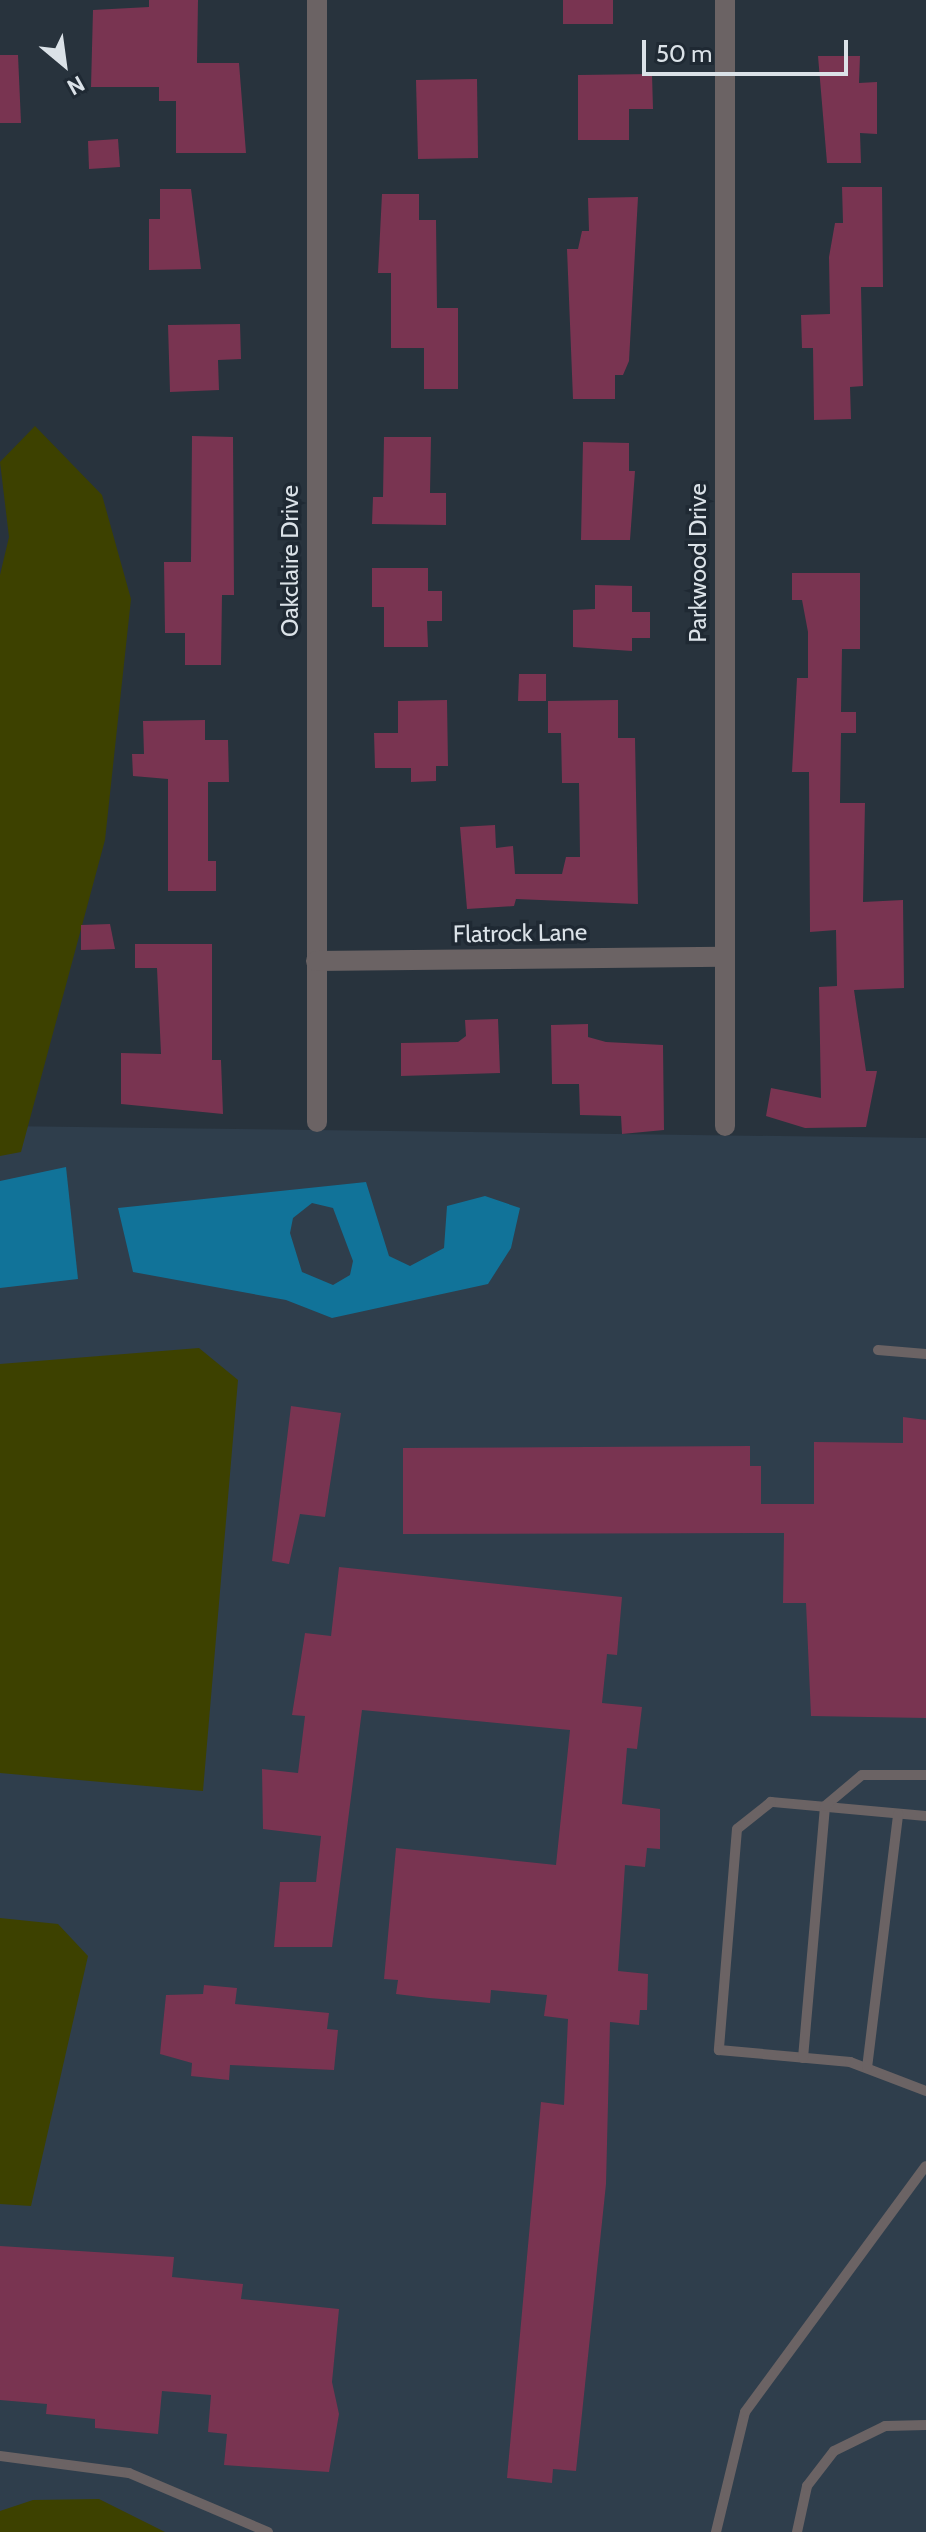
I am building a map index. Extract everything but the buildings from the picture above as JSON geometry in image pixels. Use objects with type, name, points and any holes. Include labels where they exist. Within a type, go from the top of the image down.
[{"type":"street","name":"Oakclaire Drive","points":[[317,0],[317,1122]]},
{"type":"street","name":"Parkwood Drive","points":[[725,0],[725,1126]]},
{"type":"street","name":"Flatrock Lane","points":[[316,961],[723,957]]},
{"type":"lane","points":[[878,1350],[926,1354]]},
{"type":"lane","points":[[803,2058],[825,1806],[862,1775],[926,1775]]},
{"type":"lane","points":[[926,1816],[771,1802],[737,1829],[719,2050],[867,2068],[926,2091]]},
{"type":"lane","points":[[867,2068],[898,1814]]},
{"type":"lane","points":[[716,2532],[745,2412],[926,2166]]},
{"type":"lane","points":[[797,2532],[807,2486],[834,2451],[885,2426],[926,2425]]},
{"type":"lane","points":[[0,2456],[129,2473],[268,2532]]},
{"type":"shaded area","points":[[35,426],[102,495],[131,599],[105,840],[21,1152],[0,1156],[0,575],[9,537],[0,462]]},
{"type":"shaded area","points":[[0,1126],[926,1138],[926,2532],[0,2532]]},
{"type":"shaded area","points":[[199,1348],[238,1380],[203,1791],[0,1773],[0,1364]]},
{"type":"shaded area","points":[[0,1918],[58,1924],[88,1956],[31,2206],[0,2204]]},
{"type":"shaded area","points":[[99,2499],[165,2532],[0,2532],[0,2511],[33,2500]]},
{"type":"water","points":[[66,1167],[78,1279],[0,1288],[0,1181]]},
{"type":"water","points":[[366,1182],[389,1256],[410,1266],[444,1248],[447,1206],[485,1196],[520,1208],[511,1248],[488,1284],[332,1318],[286,1300],[133,1272],[118,1208]],"holes":[[[312,1203],[333,1208],[353,1261],[350,1275],[333,1285],[302,1272],[290,1233],[293,1218]]]}]
